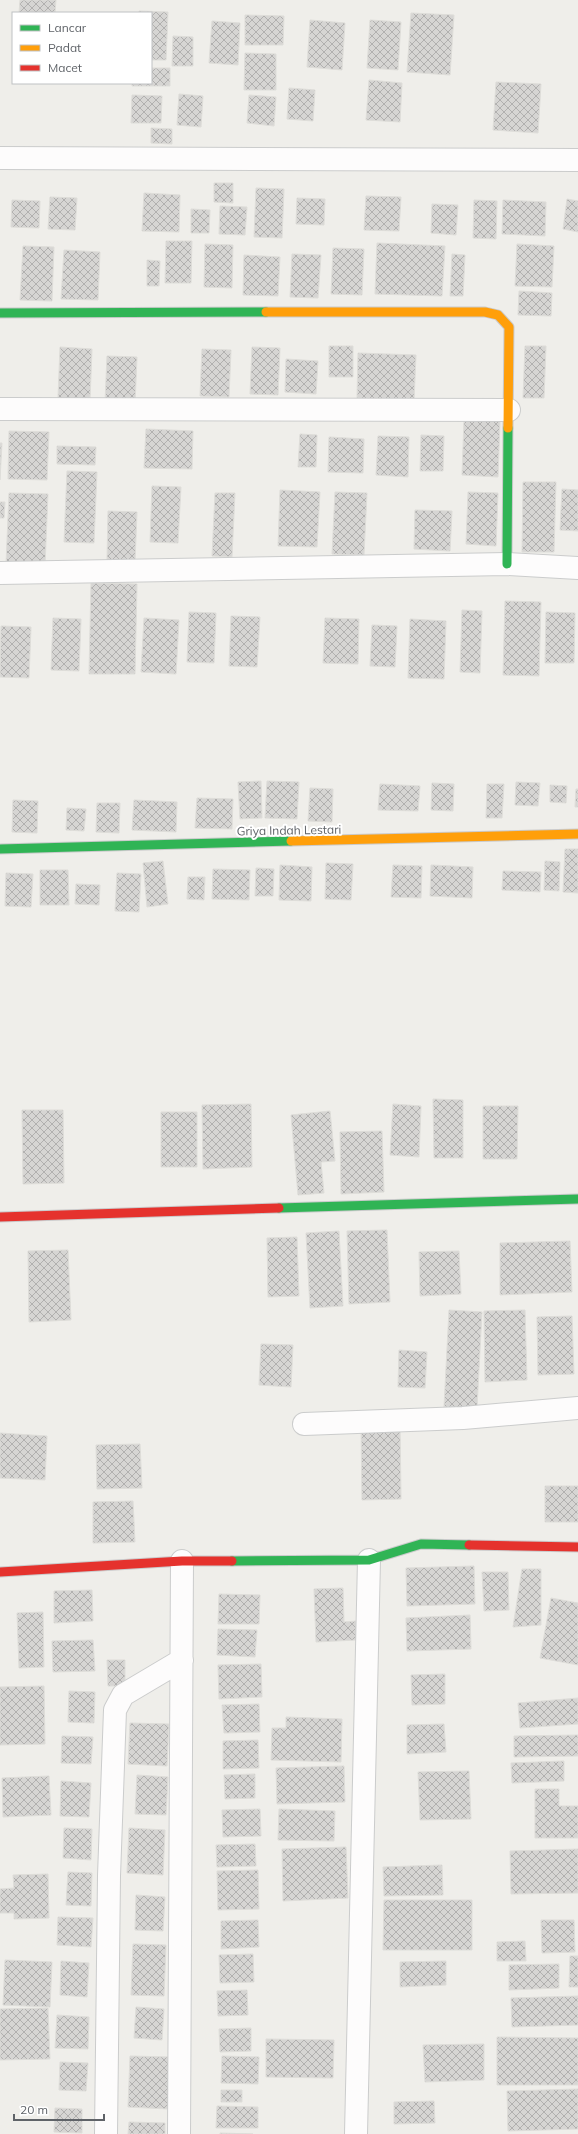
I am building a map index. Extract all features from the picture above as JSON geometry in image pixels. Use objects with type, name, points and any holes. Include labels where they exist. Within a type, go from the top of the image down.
[{"type":"street","points":[[0,158],[578,160]]},
{"type":"street","points":[[0,313],[485,312],[498,315],[509,327],[507,564]]},
{"type":"street","points":[[0,409],[509,410]]},
{"type":"street","points":[[0,573],[507,564],[578,568]]},
{"type":"street","name":"Griya Indah Lestari","points":[[0,849],[578,834]]},
{"type":"street","points":[[0,1217],[578,1199]]},
{"type":"street","points":[[304,1424],[463,1418],[578,1408]]},
{"type":"street","points":[[0,1572],[182,1561],[368,1560],[421,1544],[578,1547]]},
{"type":"street","points":[[356,2134],[368,1560]]},
{"type":"street","points":[[180,2134],[182,1561]]},
{"type":"street","points":[[106,2134],[109,1876],[115,1710],[123,1695],[182,1660]]},
{"type":"building","points":[[20,0],[56,0],[55,12],[19,12]]},
{"type":"building","points":[[139,11],[168,12],[166,60],[152,60],[152,12]]},
{"type":"building","points":[[411,13],[454,15],[450,75],[407,72]]},
{"type":"building","points":[[245,15],[284,16],[283,45],[245,45]]},
{"type":"building","points":[[310,20],[345,23],[342,70],[307,67]]},
{"type":"building","points":[[370,20],[401,22],[398,70],[367,68]]},
{"type":"building","points":[[212,21],[240,23],[238,65],[209,63]]},
{"type":"building","points":[[173,36],[193,37],[193,66],[172,66]]},
{"type":"building","points":[[245,53],[276,54],[276,90],[244,90]]},
{"type":"building","points":[[152,68],[170,68],[170,86],[132,86],[132,84],[152,84]]},
{"type":"building","points":[[369,80],[402,83],[400,122],[366,120]]},
{"type":"building","points":[[496,82],[541,84],[538,133],[493,130]]},
{"type":"building","points":[[289,88],[315,90],[313,121],[287,119]]},
{"type":"building","points":[[179,94],[203,96],[201,127],[177,125]]},
{"type":"building","points":[[132,95],[162,96],[161,123],[131,123]]},
{"type":"building","points":[[249,95],[276,97],[274,126],[247,123]]},
{"type":"building","points":[[151,128],[172,129],[172,144],[151,143]]},
{"type":"building","points":[[214,183],[233,183],[233,203],[214,202]]},
{"type":"building","points":[[256,188],[284,189],[282,238],[254,237]]},
{"type":"building","points":[[144,193],[180,195],[179,232],[142,231]]},
{"type":"building","points":[[366,196],[401,197],[399,231],[364,230]]},
{"type":"building","points":[[50,197],[77,198],[75,230],[48,229]]},
{"type":"building","points":[[297,198],[325,199],[324,225],[296,224]]},
{"type":"building","points":[[567,199],[578,201],[578,232],[563,229]]},
{"type":"building","points":[[12,200],[40,201],[39,228],[11,227]]},
{"type":"building","points":[[474,200],[497,201],[496,239],[473,238]]},
{"type":"building","points":[[503,200],[546,202],[545,236],[502,234]]},
{"type":"building","points":[[432,204],[458,205],[456,235],[431,233]]},
{"type":"building","points":[[220,206],[247,207],[245,235],[219,234]]},
{"type":"building","points":[[191,209],[210,210],[209,233],[191,233]]},
{"type":"building","points":[[166,241],[192,241],[191,283],[165,283]]},
{"type":"building","points":[[377,243],[445,246],[442,296],[375,294]]},
{"type":"building","points":[[205,244],[233,245],[232,288],[204,287]]},
{"type":"building","points":[[517,244],[554,246],[552,287],[515,286]]},
{"type":"building","points":[[23,246],[54,247],[52,301],[20,300]]},
{"type":"building","points":[[333,248],[364,249],[362,295],[331,294]]},
{"type":"building","points":[[64,250],[100,252],[98,300],[61,299]]},
{"type":"building","points":[[292,254],[321,255],[318,298],[290,297]]},
{"type":"building","points":[[452,254],[465,255],[463,296],[450,296]]},
{"type":"building","points":[[244,255],[280,257],[278,296],[243,295]]},
{"type":"building","points":[[147,260],[160,261],[159,286],[147,286]]},
{"type":"building","points":[[519,291],[552,293],[551,316],[518,315]]},
{"type":"building","points":[[329,346],[353,346],[353,377],[329,377]]},
{"type":"building","points":[[525,346],[546,346],[544,398],[523,398]]},
{"type":"building","points":[[60,347],[92,349],[90,400],[58,398]]},
{"type":"building","points":[[252,347],[280,348],[278,395],[250,394]]},
{"type":"building","points":[[202,349],[231,350],[229,397],[200,396]]},
{"type":"building","points":[[358,353],[416,355],[414,401],[357,398]]},
{"type":"building","points":[[107,356],[137,357],[135,404],[105,403]]},
{"type":"building","points":[[286,359],[318,361],[316,394],[285,392]]},
{"type":"building","points":[[464,420],[500,421],[498,477],[462,475]]},
{"type":"building","points":[[146,429],[193,431],[192,469],[144,468]]},
{"type":"building","points":[[9,431],[49,432],[47,480],[8,479]]},
{"type":"building","points":[[300,434],[317,435],[316,467],[298,467]]},
{"type":"building","points":[[421,435],[444,436],[443,471],[420,471]]},
{"type":"building","points":[[378,436],[409,437],[408,477],[376,475]]},
{"type":"building","points":[[329,437],[364,439],[363,473],[328,472]]},
{"type":"building","points":[[0,443],[2,443],[0,480]]},
{"type":"building","points":[[57,446],[96,447],[95,465],[57,464]]},
{"type":"building","points":[[67,471],[97,472],[94,543],[64,542]]},
{"type":"building","points":[[523,482],[556,482],[554,552],[522,552]]},
{"type":"building","points":[[152,486],[181,487],[178,543],[150,542]]},
{"type":"building","points":[[562,489],[578,490],[578,531],[560,530]]},
{"type":"building","points":[[280,490],[320,492],[317,547],[278,546]]},
{"type":"building","points":[[335,492],[367,493],[364,555],[332,554]]},
{"type":"building","points":[[468,492],[498,493],[496,546],[466,544]]},
{"type":"building","points":[[9,493],[48,494],[45,566],[6,564]]},
{"type":"building","points":[[215,493],[235,493],[232,557],[212,556]]},
{"type":"building","points":[[0,502],[5,502],[4,518],[0,518]]},
{"type":"building","points":[[415,510],[452,511],[450,551],[414,549]]},
{"type":"building","points":[[108,511],[137,512],[135,562],[107,561]]},
{"type":"building","points":[[91,583],[137,584],[135,674],[89,674]]},
{"type":"building","points":[[505,601],[541,602],[539,676],[503,675]]},
{"type":"building","points":[[462,610],[482,611],[480,673],[460,672]]},
{"type":"building","points":[[189,612],[216,613],[214,663],[187,662]]},
{"type":"building","points":[[546,612],[575,613],[574,663],[545,663]]},
{"type":"building","points":[[231,616],[260,617],[257,667],[229,666]]},
{"type":"building","points":[[53,618],[81,619],[79,671],[51,670]]},
{"type":"building","points":[[144,618],[179,620],[176,674],[141,672]]},
{"type":"building","points":[[325,618],[359,619],[358,664],[323,663]]},
{"type":"building","points":[[410,619],[446,621],[444,679],[408,678]]},
{"type":"building","points":[[372,625],[397,626],[395,667],[370,666]]},
{"type":"building","points":[[1,626],[31,627],[29,678],[0,677]]},
{"type":"building","points":[[261,781],[262,818],[240,819],[238,782]]},
{"type":"building","points":[[267,781],[299,782],[297,819],[265,818]]},
{"type":"building","points":[[516,782],[540,783],[538,806],[515,805]]},
{"type":"building","points":[[432,783],[454,784],[453,811],[431,810]]},
{"type":"building","points":[[380,784],[420,786],[418,811],[378,810]]},
{"type":"building","points":[[487,784],[504,784],[502,818],[486,818]]},
{"type":"building","points":[[550,785],[567,786],[566,803],[550,802]]},
{"type":"building","points":[[310,788],[333,789],[332,822],[308,821]]},
{"type":"building","points":[[576,789],[578,789],[578,807],[575,807]]},
{"type":"building","points":[[197,798],[233,799],[232,829],[195,828]]},
{"type":"building","points":[[13,800],[38,801],[37,833],[12,832]]},
{"type":"building","points":[[134,800],[177,802],[176,832],[132,830]]},
{"type":"building","points":[[97,803],[120,803],[119,833],[96,832]]},
{"type":"building","points":[[67,808],[86,809],[84,831],[66,830]]},
{"type":"building","points":[[565,849],[578,849],[578,893],[563,892]]},
{"type":"building","points":[[163,861],[168,904],[147,907],[143,863]]},
{"type":"building","points":[[545,861],[560,862],[559,891],[544,890]]},
{"type":"building","points":[[326,863],[353,864],[351,900],[325,899]]},
{"type":"building","points":[[280,865],[312,867],[311,901],[279,900]]},
{"type":"building","points":[[393,865],[422,866],[421,898],[391,897]]},
{"type":"building","points":[[431,865],[473,867],[472,898],[430,896]]},
{"type":"building","points":[[256,868],[274,869],[273,896],[255,896]]},
{"type":"building","points":[[213,869],[250,870],[249,900],[212,899]]},
{"type":"building","points":[[40,870],[68,870],[69,905],[40,905]]},
{"type":"building","points":[[503,871],[541,872],[540,892],[502,890]]},
{"type":"building","points":[[6,873],[33,874],[31,907],[5,906]]},
{"type":"building","points":[[117,873],[141,874],[139,912],[115,911]]},
{"type":"building","points":[[188,877],[205,877],[204,900],[187,899]]},
{"type":"building","points":[[76,884],[100,885],[99,905],[75,904]]},
{"type":"building","points":[[433,1099],[463,1100],[463,1158],[434,1158]]},
{"type":"building","points":[[251,1104],[252,1167],[203,1169],[202,1105]]},
{"type":"building","points":[[393,1104],[421,1106],[419,1157],[390,1155]]},
{"type":"building","points":[[483,1106],[518,1106],[517,1159],[483,1159]]},
{"type":"building","points":[[22,1110],[63,1110],[64,1183],[23,1184]]},
{"type":"building","points":[[330,1111],[335,1161],[321,1162],[324,1193],[298,1195],[291,1115]]},
{"type":"building","points":[[161,1112],[197,1112],[197,1167],[161,1167]]},
{"type":"building","points":[[382,1131],[384,1192],[341,1194],[340,1132]]},
{"type":"building","points":[[387,1230],[390,1302],[349,1304],[347,1231]]},
{"type":"building","points":[[339,1231],[343,1306],[310,1308],[306,1233]]},
{"type":"building","points":[[297,1237],[299,1296],[268,1297],[267,1238]]},
{"type":"building","points":[[570,1241],[572,1292],[500,1295],[500,1243]]},
{"type":"building","points":[[68,1250],[71,1320],[29,1322],[28,1251]]},
{"type":"building","points":[[459,1251],[461,1294],[420,1296],[419,1252]]},
{"type":"building","points":[[449,1310],[482,1312],[477,1408],[444,1407]]},
{"type":"building","points":[[525,1310],[527,1380],[485,1382],[484,1311]]},
{"type":"building","points":[[572,1316],[574,1374],[538,1375],[537,1317]]},
{"type":"building","points":[[261,1344],[293,1345],[291,1387],[259,1385]]},
{"type":"building","points":[[399,1350],[427,1352],[425,1388],[398,1387]]},
{"type":"building","points":[[400,1425],[401,1499],[362,1500],[361,1426]]},
{"type":"building","points":[[0,1433],[47,1436],[45,1480],[0,1478]]},
{"type":"building","points":[[140,1444],[142,1488],[97,1489],[96,1445]]},
{"type":"building","points":[[545,1486],[578,1486],[578,1522],[545,1522]]},
{"type":"building","points":[[133,1501],[135,1542],[93,1543],[93,1502]]},
{"type":"building","points":[[474,1566],[475,1604],[407,1606],[406,1568]]},
{"type":"building","points":[[522,1569],[541,1569],[541,1625],[513,1627]]},
{"type":"building","points":[[482,1572],[508,1572],[509,1610],[484,1611]]},
{"type":"building","points":[[343,1588],[344,1622],[356,1621],[356,1640],[316,1642],[314,1589]]},
{"type":"building","points":[[92,1590],[93,1621],[54,1623],[54,1591]]},
{"type":"building","points":[[219,1594],[260,1595],[259,1624],[218,1624]]},
{"type":"building","points":[[551,1598],[578,1603],[578,1665],[540,1658]]},
{"type":"building","points":[[43,1612],[44,1667],[19,1668],[17,1613]]},
{"type":"building","points":[[470,1615],[471,1649],[407,1651],[406,1618]]},
{"type":"building","points":[[218,1629],[257,1630],[255,1657],[217,1655]]},
{"type":"building","points":[[93,1640],[95,1671],[53,1672],[52,1641]]},
{"type":"building","points":[[107,1660],[125,1660],[125,1686],[108,1686]]},
{"type":"building","points":[[261,1664],[262,1697],[219,1699],[218,1665]]},
{"type":"building","points":[[445,1674],[445,1704],[412,1705],[411,1675]]},
{"type":"building","points":[[44,1686],[45,1744],[0,1745],[0,1687]]},
{"type":"building","points":[[69,1691],[95,1692],[94,1723],[68,1722]]},
{"type":"building","points":[[578,1698],[578,1724],[520,1728],[518,1703]]},
{"type":"building","points":[[259,1704],[260,1732],[224,1733],[222,1705]]},
{"type":"building","points":[[286,1717],[342,1719],[341,1762],[271,1760],[272,1728],[286,1728]]},
{"type":"building","points":[[130,1723],[169,1724],[167,1766],[128,1764]]},
{"type":"building","points":[[444,1724],[446,1752],[407,1754],[407,1725]]},
{"type":"building","points":[[578,1735],[578,1756],[514,1757],[514,1736]]},
{"type":"building","points":[[62,1736],[93,1737],[91,1764],[61,1763]]},
{"type":"building","points":[[258,1740],[259,1768],[223,1769],[223,1741]]},
{"type":"building","points":[[564,1761],[564,1781],[512,1783],[511,1763]]},
{"type":"building","points":[[344,1766],[345,1802],[277,1804],[276,1768]]},
{"type":"building","points":[[469,1771],[471,1819],[420,1820],[418,1772]]},
{"type":"building","points":[[255,1774],[255,1798],[225,1799],[224,1775]]},
{"type":"building","points":[[137,1775],[168,1777],[166,1815],[135,1814]]},
{"type":"building","points":[[49,1776],[51,1815],[3,1817],[2,1778]]},
{"type":"building","points":[[61,1781],[91,1783],[89,1817],[60,1816]]},
{"type":"building","points":[[535,1789],[559,1789],[559,1806],[578,1806],[578,1838],[535,1838]]},
{"type":"building","points":[[260,1809],[261,1836],[223,1837],[222,1810]]},
{"type":"building","points":[[279,1809],[335,1811],[334,1841],[278,1840]]},
{"type":"building","points":[[64,1828],[92,1829],[91,1860],[63,1858]]},
{"type":"building","points":[[129,1828],[165,1830],[163,1875],[127,1873]]},
{"type":"building","points":[[255,1844],[256,1866],[217,1867],[216,1845]]},
{"type":"building","points":[[346,1847],[348,1898],[283,1901],[282,1849]]},
{"type":"building","points":[[578,1849],[578,1893],[511,1894],[510,1851]]},
{"type":"building","points":[[442,1865],[443,1895],[384,1896],[383,1867]]},
{"type":"building","points":[[258,1870],[259,1909],[218,1910],[217,1871]]},
{"type":"building","points":[[68,1872],[92,1873],[91,1906],[66,1905]]},
{"type":"building","points":[[48,1874],[49,1918],[14,1919],[14,1913],[0,1913],[0,1889],[14,1888],[13,1875]]},
{"type":"building","points":[[136,1895],[165,1897],[163,1931],[135,1930]]},
{"type":"building","points":[[384,1900],[472,1900],[472,1950],[383,1950]]},
{"type":"building","points":[[58,1917],[93,1918],[91,1947],[57,1945]]},
{"type":"building","points":[[258,1920],[259,1947],[221,1949],[221,1921]]},
{"type":"building","points":[[541,1920],[574,1920],[575,1952],[542,1953]]},
{"type":"building","points":[[525,1941],[526,1961],[497,1961],[497,1942]]},
{"type":"building","points":[[133,1944],[166,1945],[164,1996],[131,1995]]},
{"type":"building","points":[[253,1954],[254,1982],[220,1983],[219,1955]]},
{"type":"building","points":[[570,1956],[578,1956],[578,1987],[569,1987]]},
{"type":"building","points":[[5,1960],[52,1962],[50,2007],[3,2005]]},
{"type":"building","points":[[61,1961],[89,1963],[87,1997],[60,1995]]},
{"type":"building","points":[[446,1961],[446,1985],[400,1987],[400,1962]]},
{"type":"building","points":[[559,1964],[559,1988],[509,1990],[509,1965]]},
{"type":"building","points":[[247,1990],[248,2015],[218,2016],[217,1991]]},
{"type":"building","points":[[578,1996],[578,2025],[512,2027],[511,1998]]},
{"type":"building","points":[[136,2007],[164,2009],[162,2040],[134,2038]]},
{"type":"building","points":[[48,2008],[50,2059],[0,2060],[0,2009]]},
{"type":"building","points":[[57,2015],[89,2017],[88,2049],[55,2048]]},
{"type":"building","points":[[251,2028],[251,2051],[220,2052],[219,2029]]},
{"type":"building","points":[[497,2037],[578,2038],[578,2085],[497,2085]]},
{"type":"building","points":[[266,2039],[334,2040],[333,2078],[266,2077]]},
{"type":"building","points":[[484,2044],[484,2080],[425,2082],[423,2045]]},
{"type":"building","points":[[130,2056],[170,2057],[168,2109],[128,2107]]},
{"type":"building","points":[[222,2056],[259,2057],[258,2084],[221,2083]]},
{"type":"building","points":[[60,2062],[88,2063],[86,2091],[59,2090]]},
{"type":"building","points":[[578,2089],[578,2129],[508,2131],[507,2091]]},
{"type":"building","points":[[221,2090],[242,2090],[242,2102],[221,2102]]},
{"type":"building","points":[[434,2101],[435,2123],[394,2124],[394,2102]]},
{"type":"building","points":[[217,2106],[258,2107],[258,2128],[216,2128]]},
{"type":"building","points":[[55,2108],[82,2109],[82,2133],[54,2132]]},
{"type":"building","points":[[129,2122],[165,2123],[165,2134],[128,2134]]},
{"type":"building","points":[[220,2133],[253,2134],[220,2134]]},
{"type":"traffic: fast","points":[[0,313],[266,312]]},
{"type":"traffic: fast","points":[[507,564],[508,428]]},
{"type":"traffic: fast","points":[[0,849],[291,841]]},
{"type":"traffic: fast","points":[[279,1208],[578,1199]]},
{"type":"traffic: fast","points":[[232,1561],[369,1560],[421,1544],[469,1545]]},
{"type":"traffic: slow","points":[[266,312],[485,312],[498,315],[509,327],[508,428]]},
{"type":"traffic: slow","points":[[291,841],[578,834]]},
{"type":"traffic: jam","points":[[0,1217],[279,1208]]},
{"type":"traffic: jam","points":[[469,1545],[578,1547]]},
{"type":"traffic: jam","points":[[0,1572],[182,1561],[232,1561]]}]
